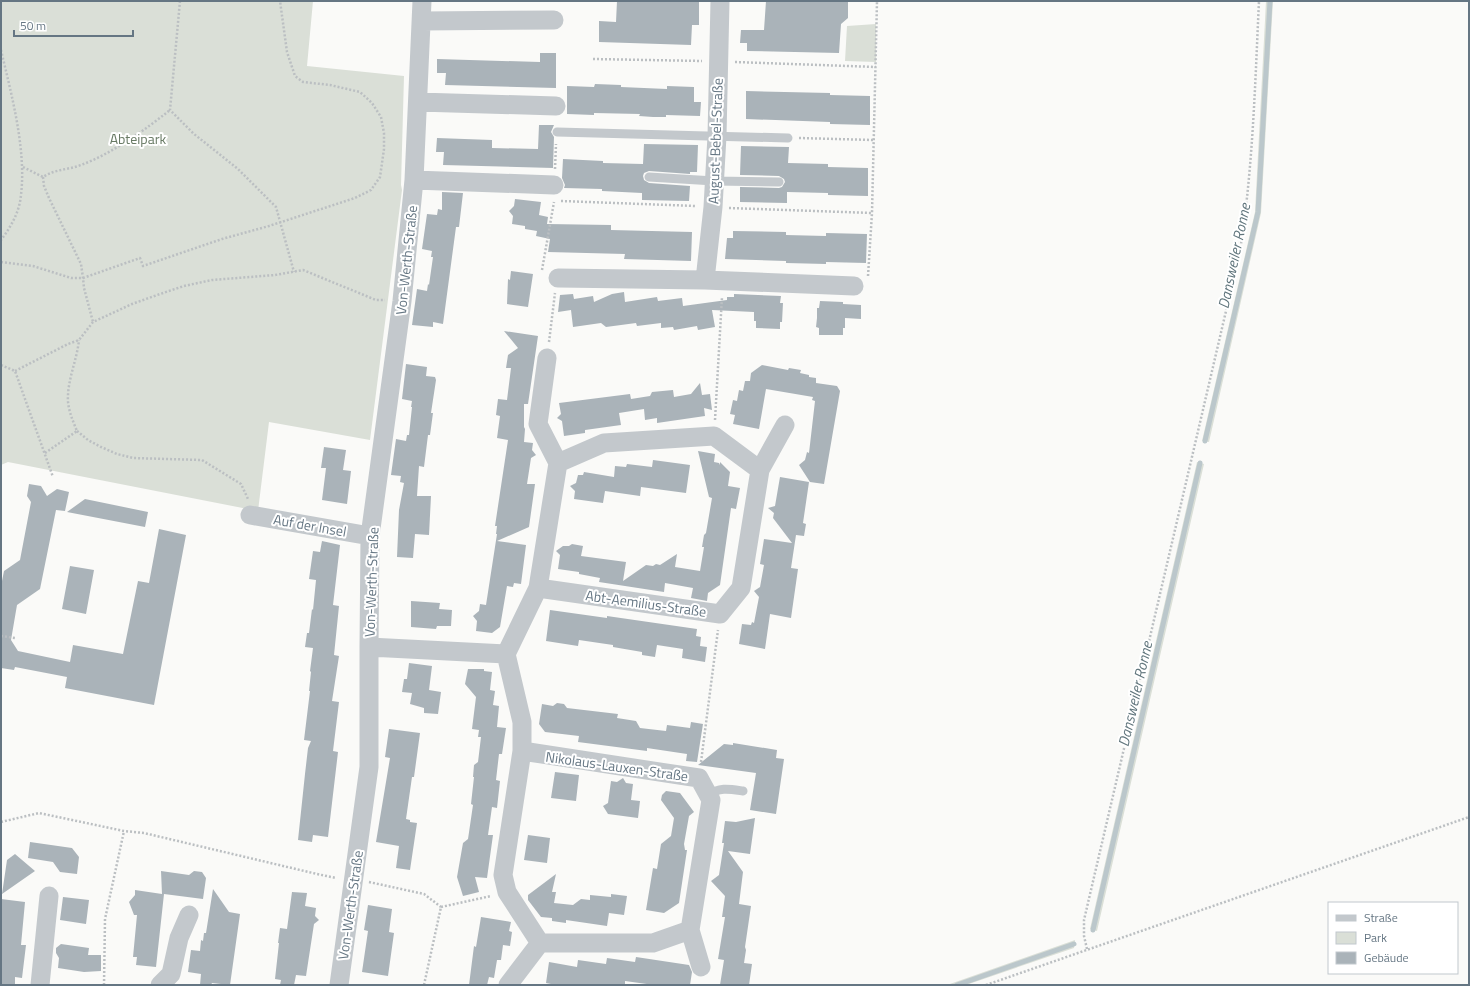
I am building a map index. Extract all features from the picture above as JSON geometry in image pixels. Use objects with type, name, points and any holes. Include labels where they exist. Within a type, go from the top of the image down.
[{"type":"street","name":"Von-Werth-Straße","points":[[339,985],[369,767],[370,536],[402,301],[414,180],[422,1]]},
{"type":"street","name":"August-Bebel-Straße","points":[[714,281],[713,207],[717,136],[720,1]]},
{"type":"street","points":[[422,21],[554,20]]},
{"type":"street","points":[[418,102],[556,106]]},
{"type":"street","points":[[414,180],[554,193]]},
{"type":"street","points":[[558,278],[714,281],[854,286]]},
{"type":"street","points":[[540,943],[507,892],[503,876],[522,752],[522,722],[506,654],[538,588],[558,463],[538,424],[547,358]]},
{"type":"street","name":"Abt-Aemilius-Straße","points":[[538,588],[720,614],[741,588],[760,470],[785,425]]},
{"type":"street","points":[[558,463],[604,444],[714,436],[760,470]]},
{"type":"street","name":"Auf der Insel","points":[[250,515],[370,536]]},
{"type":"street","points":[[369,646],[506,654]]},
{"type":"street","name":"Nikolaus-Lauxen-Straße","points":[[522,752],[699,778],[711,800],[690,930],[701,968]]},
{"type":"street","points":[[40,985],[48,896]]},
{"type":"street","points":[[160,985],[171,974],[179,938],[189,915]]},
{"type":"street","points":[[540,943],[654,943],[690,930]]},
{"type":"street","points":[[508,985],[540,943]]},
{"type":"lane","points":[[557,132],[788,138]]},
{"type":"lane","points":[[649,177],[714,181],[779,182]]},
{"type":"lane","points":[[708,795],[715,790],[725,789],[743,791]]},
{"type":"path","points":[[43,177],[50,172],[81,165],[103,154],[150,126],[170,110],[180,1]]},
{"type":"path","points":[[1,262],[33,266],[71,278],[83,278],[140,258],[143,266],[222,239],[355,198],[371,190],[380,177],[384,149],[384,134],[381,117],[372,103],[360,92],[330,85],[303,82],[295,76],[287,52],[280,1]]},
{"type":"path","points":[[854,286],[868,284],[872,212],[877,1]]},
{"type":"path","points":[[1087,949],[1084,936],[1084,920],[1240,251],[1246,209],[1251,153],[1259,1]]},
{"type":"path","points":[[1,50],[19,135],[23,167],[20,202],[16,216],[1,240]]},
{"type":"path","points":[[170,110],[194,134],[238,169],[276,207],[294,272]]},
{"type":"path","points":[[788,138],[873,140]]},
{"type":"path","points":[[23,167],[43,177]]},
{"type":"path","points":[[43,177],[44,186],[49,198],[80,264],[84,288],[93,322]]},
{"type":"path","points":[[554,193],[713,207],[872,212]]},
{"type":"path","points":[[15,371],[79,340],[93,322],[132,304],[184,286],[212,280],[276,275],[303,270],[376,300],[402,301]]},
{"type":"path","points":[[547,358],[558,278]]},
{"type":"path","points":[[714,281],[714,436]]},
{"type":"path","points":[[79,340],[78,352],[68,396],[69,411],[77,431],[101,448],[133,458],[202,460],[241,484],[247,496],[250,515]]},
{"type":"path","points":[[1,365],[15,371],[53,477]]},
{"type":"path","points":[[45,453],[77,431]]},
{"type":"path","points":[[699,778],[720,614]]},
{"type":"path","points":[[1,636],[15,638]]},
{"type":"path","points":[[1,822],[39,813],[124,831],[144,833],[317,874],[354,881],[369,882],[424,894],[441,907]]},
{"type":"path","points":[[986,985],[1469,817]]},
{"type":"path","points":[[104,985],[106,918],[124,831]]},
{"type":"path","points":[[441,907],[507,892]]},
{"type":"path","points":[[424,985],[441,907]]},
{"type":"green space","name":"Abteipark","points":[[1,1],[313,1],[307,66],[404,76],[402,190],[370,440],[269,422],[258,511],[8,462],[1,465]]},
{"type":"green space","points":[[1266,1],[1273,1],[1261,213],[1209,442],[1202,441],[1255,212]]},
{"type":"green space","points":[[876,24],[876,62],[845,61],[847,26]]},
{"type":"green space","points":[[1197,462],[1204,464],[1097,931],[1090,929]]},
{"type":"green space","points":[[1075,940],[1074,948],[966,985],[947,985]]},
{"type":"building","points":[[617,1],[699,1],[699,25],[692,25],[691,45],[599,42],[599,21],[616,22]]},
{"type":"building","points":[[766,1],[848,1],[848,18],[841,24],[839,53],[747,51],[747,43],[740,43],[741,30],[764,30]]},
{"type":"building","points":[[540,53],[556,53],[556,88],[445,85],[446,73],[437,73],[437,59],[540,62]]},
{"type":"building","points":[[595,84],[667,89],[667,86],[694,87],[694,102],[701,102],[700,116],[666,115],[666,117],[653,117],[639,116],[640,114],[567,114],[567,86],[594,87]]},
{"type":"building","points":[[746,91],[830,93],[830,95],[870,96],[870,125],[746,119]]},
{"type":"building","points":[[539,125],[554,125],[551,132],[554,137],[553,168],[443,165],[444,152],[436,152],[437,138],[492,140],[492,148],[538,149]]},
{"type":"building","points":[[644,144],[698,145],[697,172],[690,172],[690,174],[649,171],[644,173],[643,176],[644,180],[649,183],[690,186],[689,201],[642,200],[642,193],[602,191],[602,189],[564,188],[565,185],[562,178],[563,159],[603,161],[603,163],[643,164]]},
{"type":"building","points":[[741,146],[789,147],[788,163],[828,164],[828,167],[868,168],[868,196],[787,192],[787,203],[740,202],[740,187],[779,188],[782,187],[785,182],[784,179],[779,176],[740,175]]},
{"type":"building","points":[[442,192],[463,193],[459,227],[456,227],[443,324],[433,322],[433,327],[412,325],[417,289],[427,291],[433,257],[431,257],[432,251],[422,249],[427,214],[437,215],[438,209],[442,210]]},
{"type":"building","points":[[515,199],[541,202],[539,215],[548,217],[547,224],[611,225],[611,230],[692,232],[691,261],[624,259],[625,254],[548,252],[550,239],[536,236],[537,231],[525,229],[525,226],[512,224],[513,216],[509,211],[514,206]]},
{"type":"building","points":[[733,231],[786,232],[786,235],[826,236],[826,233],[867,234],[866,263],[786,263],[786,261],[725,259],[727,238],[733,238]]},
{"type":"building","points":[[511,271],[533,274],[528,307],[507,304],[508,279],[510,280]]},
{"type":"building","points":[[624,292],[625,302],[657,297],[658,301],[682,298],[683,306],[727,300],[727,297],[734,297],[734,294],[781,296],[780,303],[783,303],[782,322],[780,322],[780,329],[756,328],[754,312],[712,310],[715,327],[698,330],[697,326],[674,330],[673,327],[661,328],[661,323],[637,326],[636,323],[606,327],[601,323],[573,327],[571,310],[558,312],[560,295],[573,294],[574,299],[593,296],[594,302],[612,294]]},
{"type":"building","points":[[820,301],[843,302],[843,304],[861,305],[861,319],[845,318],[843,335],[819,335],[819,328],[816,327],[817,308],[819,308]]},
{"type":"building","points":[[504,331],[538,336],[528,404],[524,404],[524,442],[533,443],[532,450],[536,455],[531,458],[527,484],[535,484],[529,527],[497,541],[526,545],[521,584],[514,583],[513,587],[507,586],[500,627],[492,633],[476,631],[477,621],[473,616],[479,611],[480,604],[486,605],[497,534],[497,526],[495,526],[508,440],[497,438],[500,416],[496,415],[498,399],[507,400],[511,368],[506,368],[508,355],[518,348]]},
{"type":"building","points":[[406,364],[427,367],[426,376],[435,377],[436,380],[431,413],[433,413],[430,435],[428,435],[424,467],[419,466],[417,496],[431,496],[429,535],[415,534],[413,558],[397,557],[399,510],[404,483],[400,482],[401,476],[391,475],[396,439],[406,441],[407,435],[409,435],[412,401],[402,399]]},
{"type":"building","points":[[762,365],[788,370],[789,368],[801,370],[800,373],[816,378],[816,383],[837,386],[840,391],[824,484],[810,482],[799,465],[805,460],[807,452],[809,453],[815,401],[812,400],[813,397],[766,389],[759,429],[733,424],[735,415],[730,414],[733,400],[737,401],[739,390],[743,391],[745,381],[750,381],[751,373]]},
{"type":"building","points":[[700,383],[702,395],[710,394],[712,410],[704,408],[705,416],[657,423],[657,418],[645,420],[644,409],[619,413],[621,425],[585,430],[585,433],[564,436],[562,421],[557,418],[561,414],[559,403],[630,394],[631,399],[650,396],[652,392],[673,390],[674,397],[691,394]]},
{"type":"building","points":[[324,447],[346,450],[343,470],[351,471],[347,504],[322,500],[326,468],[321,468]]},
{"type":"building","points":[[698,451],[715,454],[714,462],[719,463],[720,465],[720,462],[730,472],[728,486],[740,488],[736,509],[731,508],[720,585],[708,593],[707,601],[691,598],[693,588],[665,583],[664,592],[599,582],[600,578],[579,574],[579,572],[558,569],[560,555],[556,551],[563,546],[569,546],[572,544],[583,546],[581,556],[626,562],[623,581],[646,565],[660,565],[677,554],[675,567],[700,571],[704,547],[702,547],[712,498],[709,497]]},
{"type":"building","points":[[653,460],[690,465],[686,493],[641,487],[640,496],[605,491],[603,503],[574,499],[575,491],[570,486],[576,483],[578,475],[583,475],[584,472],[614,477],[615,466],[626,467],[627,464],[652,467]]},
{"type":"building","points":[[780,477],[809,482],[803,523],[806,524],[804,536],[796,535],[791,568],[798,569],[791,618],[770,614],[765,649],[739,644],[742,624],[751,625],[752,622],[754,623],[759,597],[754,591],[760,587],[764,565],[760,564],[764,539],[792,543],[773,518],[774,513],[768,508],[775,506]]},
{"type":"building","points":[[29,484],[41,486],[47,496],[57,489],[69,492],[65,511],[56,510],[40,589],[17,605],[11,640],[18,651],[70,662],[73,645],[123,654],[138,581],[149,583],[159,529],[186,535],[154,705],[65,688],[67,677],[15,667],[14,670],[1,668],[1,586],[4,571],[20,560],[31,502],[27,496]]},
{"type":"building","points":[[85,499],[148,512],[145,527],[67,512]]},
{"type":"building","points":[[322,541],[340,545],[333,605],[339,606],[334,655],[339,656],[332,701],[339,702],[333,751],[338,752],[328,837],[313,835],[312,842],[298,840],[308,748],[311,741],[304,740],[310,691],[310,671],[313,648],[305,647],[307,633],[309,633],[312,609],[313,610],[316,580],[309,579],[313,551],[320,552]]},
{"type":"building","points":[[70,566],[94,570],[86,614],[62,609]]},
{"type":"building","points":[[411,601],[440,603],[439,609],[452,610],[451,626],[437,626],[436,629],[411,627]]},
{"type":"building","points":[[550,610],[607,618],[607,616],[697,629],[696,636],[701,637],[700,646],[707,647],[705,662],[682,658],[683,649],[657,645],[655,657],[642,655],[642,652],[613,647],[613,645],[579,640],[578,646],[546,641]]},
{"type":"building","points":[[409,663],[432,666],[429,690],[441,692],[438,714],[424,713],[424,708],[410,704],[412,693],[402,692],[404,679],[407,679]]},
{"type":"building","points":[[468,669],[484,669],[484,671],[492,672],[490,690],[495,691],[493,705],[499,706],[497,727],[506,728],[502,754],[499,754],[496,780],[500,781],[497,808],[492,807],[488,835],[493,835],[487,878],[475,877],[479,892],[463,896],[457,877],[463,843],[468,839],[473,805],[471,804],[474,765],[478,762],[481,737],[478,737],[479,730],[472,729],[476,697],[465,684]]},
{"type":"building","points":[[557,703],[564,704],[567,708],[618,714],[617,718],[636,721],[640,728],[666,731],[667,725],[690,728],[691,722],[703,724],[697,762],[686,761],[687,754],[647,748],[647,751],[578,742],[579,736],[545,732],[539,724],[542,704],[553,706]]},
{"type":"building","points":[[389,729],[420,733],[406,819],[410,820],[410,822],[417,823],[410,870],[396,868],[399,846],[376,842],[390,758],[385,757]]},
{"type":"building","points":[[733,743],[777,750],[776,758],[784,759],[776,814],[750,810],[756,773],[698,765],[724,744],[733,745]]},
{"type":"building","points":[[555,772],[579,775],[576,801],[551,798]]},
{"type":"building","points":[[623,778],[626,783],[633,784],[631,800],[640,801],[638,818],[608,814],[603,806],[608,803],[611,781],[617,782]]},
{"type":"building","points":[[666,791],[680,793],[694,812],[689,816],[684,844],[685,850],[687,850],[679,903],[664,913],[646,910],[653,868],[657,869],[661,844],[671,836],[674,818],[661,800],[662,795]]},
{"type":"building","points":[[755,818],[750,854],[728,851],[743,872],[739,904],[751,906],[744,963],[752,964],[749,985],[720,985],[724,960],[718,959],[725,917],[722,917],[725,896],[711,881],[719,875],[724,843],[722,843],[725,821],[736,822]]},
{"type":"building","points":[[528,835],[550,838],[547,863],[524,860]]},
{"type":"building","points":[[30,842],[72,848],[79,857],[77,874],[60,872],[53,862],[28,858]]},
{"type":"building","points":[[15,854],[35,871],[2,894],[7,860]]},
{"type":"building","points":[[161,871],[189,875],[194,871],[202,872],[206,878],[203,899],[164,894],[156,967],[136,965],[137,957],[133,957],[137,915],[134,915],[129,902],[135,895],[135,890],[162,894]]},
{"type":"building","points":[[556,874],[552,892],[556,892],[554,903],[573,905],[581,899],[590,900],[590,895],[611,897],[611,894],[627,896],[624,915],[609,913],[607,926],[566,920],[566,923],[552,921],[552,918],[541,917],[528,900],[528,895]]},
{"type":"building","points":[[213,889],[229,912],[240,914],[230,985],[212,983],[211,985],[200,985],[201,974],[188,972],[191,950],[200,951],[201,940],[203,941],[204,933],[206,933]]},
{"type":"building","points":[[292,892],[307,893],[305,906],[316,908],[315,916],[319,920],[314,924],[306,976],[296,975],[294,985],[280,985],[281,980],[275,979],[278,943],[280,928],[287,929]]},
{"type":"building","points":[[63,897],[89,900],[86,924],[60,920]]},
{"type":"building","points":[[1,899],[25,902],[21,945],[26,945],[22,978],[15,977],[15,985],[1,985]]},
{"type":"building","points":[[368,905],[392,909],[389,932],[394,933],[388,976],[362,972],[368,931],[364,930]]},
{"type":"building","points":[[481,917],[511,922],[509,931],[512,932],[510,946],[503,945],[501,960],[497,960],[494,978],[489,977],[487,985],[469,985],[474,946],[476,947]]},
{"type":"building","points":[[61,944],[89,948],[88,955],[101,955],[101,971],[84,972],[58,968],[59,958],[56,953],[56,948]]},
{"type":"building","points":[[636,957],[689,965],[692,972],[690,985],[654,985],[625,981],[625,985],[556,985],[546,983],[549,962],[577,967],[578,960],[606,964],[607,958],[635,962]]},
{"type":"waterway","name":"Dansweiler Ronne","points":[[1205,441],[1258,212],[1270,1]]},
{"type":"waterway","name":"Dansweiler Ronne","points":[[1093,930],[1200,463]]},
{"type":"waterway","name":"Dansweiler Ronne","points":[[957,985],[1074,944]]}]
